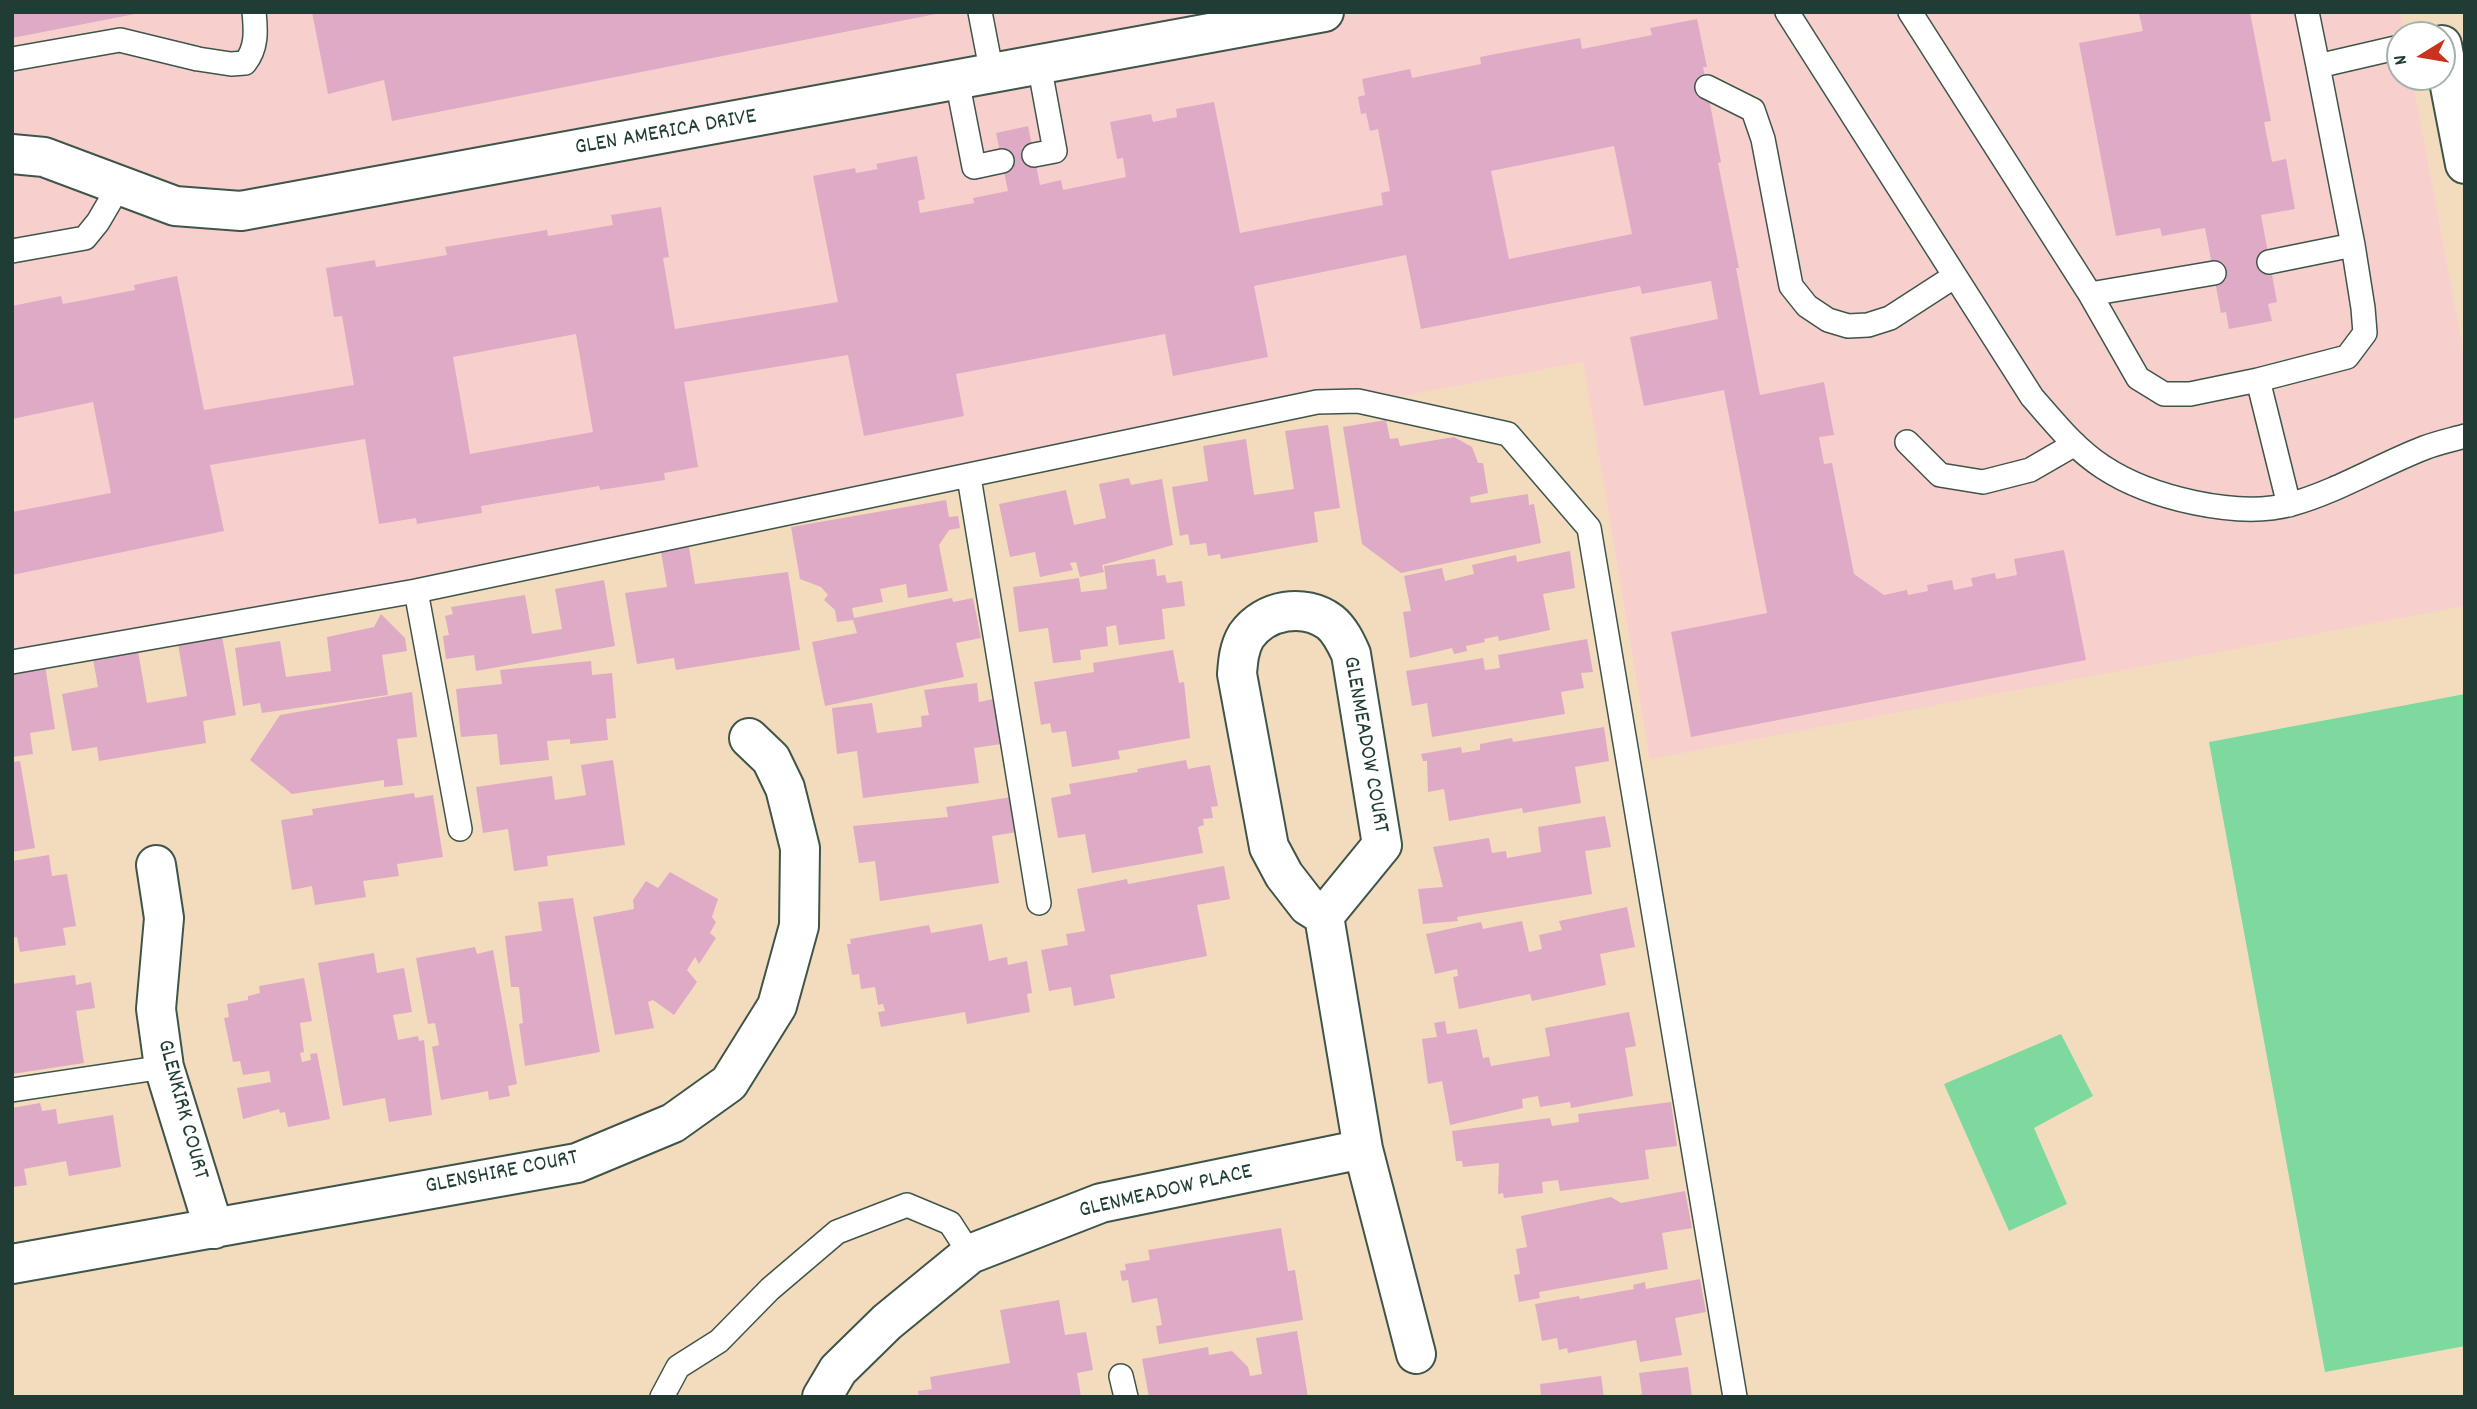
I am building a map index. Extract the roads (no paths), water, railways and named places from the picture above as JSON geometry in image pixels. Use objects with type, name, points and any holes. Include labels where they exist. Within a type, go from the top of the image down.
[{"type":"street","name":"GLEN AMERICA DRIVE","points":[[12,154],[44,158],[175,206],[242,211],[1324,12]]},
{"type":"street","points":[[2451,91],[2465,164]]},
{"type":"street","name":"GLENMEADOW COURT","points":[[1295,610],[1314,614],[1331,623],[1343,637],[1351,654],[1382,845],[1324,916],[1308,906],[1300,896],[1284,875],[1269,847],[1237,674],[1239,654],[1246,637],[1259,623],[1276,614],[1295,610]]},
{"type":"street","name":"GLENSHIRE COURT","points":[[12,1264],[576,1163],[673,1123],[729,1083],[777,1006],[799,926],[800,848],[788,800],[771,759],[749,738]]},
{"type":"street","name":"GLENKIRK COURT","points":[[156,866],[163,918],[156,1009],[164,1067],[214,1229]]},
{"type":"street","points":[[1324,916],[1363,1150],[1416,1354]]},
{"type":"street","name":"GLENMEADOW PLACE","points":[[822,1397],[838,1370],[887,1322],[970,1254],[1101,1203],[1363,1150]]},
{"type":"lane","points":[[12,59],[120,40],[198,59],[245,64],[252,54],[256,28],[254,12]]},
{"type":"lane","points":[[980,12],[975,77],[974,167],[1002,161]]},
{"type":"lane","points":[[1787,12],[2032,397],[2075,444],[2104,468],[2145,487],[2194,503],[2246,509],[2289,505],[2426,447],[2465,436]]},
{"type":"lane","points":[[1910,12],[2090,294],[2138,378],[2164,394],[2190,394],[2347,357],[2364,332],[2353,245],[2307,12]]},
{"type":"lane","points":[[2318,66],[2386,50]]},
{"type":"lane","points":[[1034,155],[1055,151],[1039,65]]},
{"type":"lane","points":[[1707,87],[1753,110],[1763,139],[1791,286],[1807,306],[1828,320],[1848,326],[1868,325],[1898,313],[1955,276]]},
{"type":"lane","points":[[12,251],[85,238],[98,222],[119,186]]},
{"type":"lane","points":[[2269,262],[2353,245]]},
{"type":"lane","points":[[2090,294],[2214,273]]},
{"type":"lane","points":[[2258,380],[2289,505]]},
{"type":"lane","points":[[12,662],[416,592],[1317,402],[1358,401],[1508,434],[1589,528],[1735,1397]]},
{"type":"lane","points":[[1907,442],[1940,475],[1983,482],[2030,470],[2075,444]]},
{"type":"lane","points":[[969,477],[1039,903]]},
{"type":"lane","points":[[416,592],[460,829]]},
{"type":"lane","points":[[12,1090],[164,1067]]},
{"type":"lane","points":[[662,1397],[678,1367],[719,1341],[770,1289],[837,1232],[907,1205],[950,1223],[970,1254]]}]
